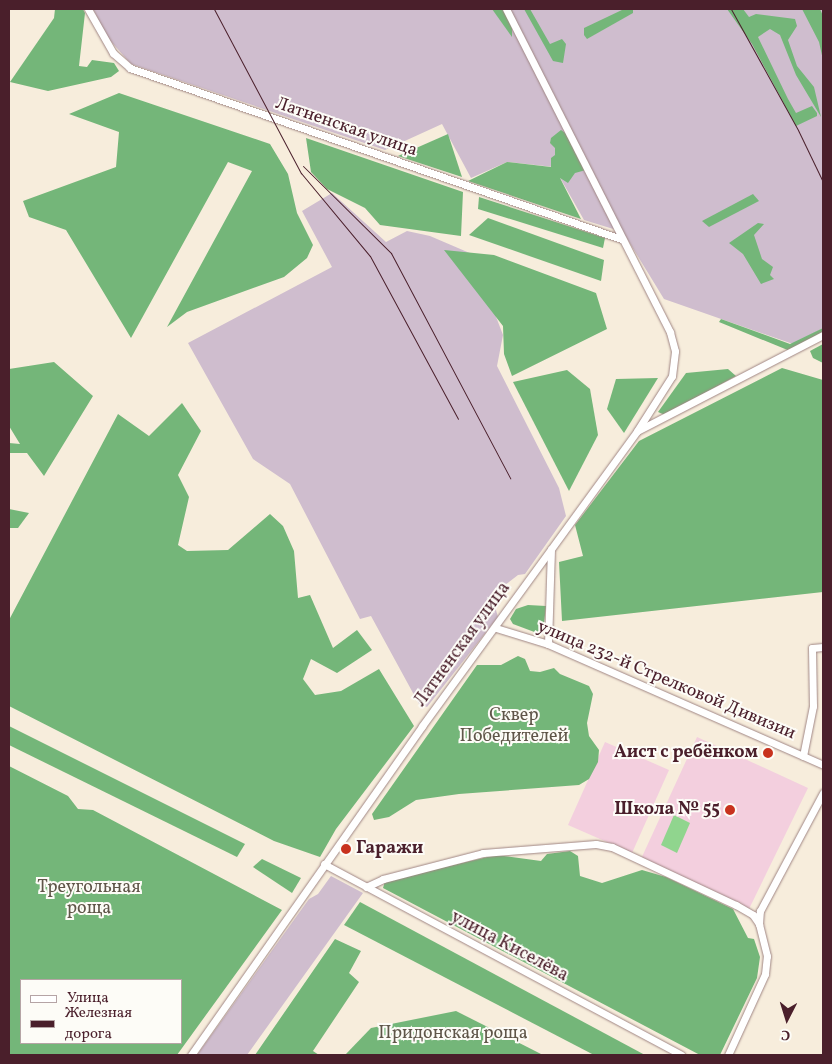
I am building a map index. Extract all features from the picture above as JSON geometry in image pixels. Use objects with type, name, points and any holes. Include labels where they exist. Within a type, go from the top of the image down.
[{"type":"street","name":"Латненская улица","points":[[88,9],[113,53],[130,68],[621,239]]},
{"type":"street","name":"Латненская улица","points":[[191,1055],[324,864],[637,431],[672,376],[675,351],[670,332],[621,239],[506,9]]},
{"type":"street","points":[[637,431],[823,335]]},
{"type":"street","points":[[548,644],[551,549]]},
{"type":"street","name":"улица 232-й Стрелковой Дивизии","points":[[496,628],[548,644],[823,765]]},
{"type":"street","points":[[804,756],[813,706],[812,648],[823,647]]},
{"type":"street","points":[[728,1055],[765,974],[766,956],[759,924],[760,911],[823,793]]},
{"type":"street","points":[[366,887],[384,879],[483,853],[596,844],[612,847],[736,905],[753,915],[759,924]]},
{"type":"street","name":"улица Киселёва","points":[[324,864],[681,1055]]},
{"type":"shaded area","points":[[93,9],[823,9],[823,328],[793,344],[664,299],[623,232],[584,220],[554,167],[507,162],[471,178],[442,124],[385,150],[131,64],[107,37]]},
{"type":"shaded area","points":[[332,193],[386,242],[407,231],[430,236],[472,254],[503,335],[497,366],[559,488],[566,516],[525,574],[518,575],[505,585],[494,603],[498,617],[427,707],[419,704],[371,616],[360,619],[290,484],[253,459],[188,343],[332,267],[302,211]]},
{"type":"shaded area","name":"Школа № 55","points":[[697,737],[808,788],[749,909],[641,859]]},
{"type":"shaded area","points":[[605,742],[669,770],[632,853],[568,825]]},
{"type":"shaded area","points":[[331,876],[363,893],[247,1055],[197,1055],[309,899],[318,894]]},
{"type":"green space","points":[[55,9],[83,9],[85,13],[79,66],[87,67],[92,60],[114,63],[119,71],[111,77],[48,91],[10,82],[54,18]]},
{"type":"green space","points":[[492,9],[502,9],[505,13],[512,27],[512,37]]},
{"type":"green space","points":[[524,9],[530,9],[550,44],[562,39],[566,44],[563,63],[553,61]]},
{"type":"green space","points":[[624,9],[633,9],[633,13],[587,39],[584,35],[584,28]]},
{"type":"green space","points":[[727,9],[743,9],[749,17],[756,14],[795,19],[797,26],[788,40],[797,66],[814,87],[821,117],[796,75],[780,35],[770,29],[758,37],[788,99],[796,113],[812,106],[817,113],[817,116],[796,126],[752,44]]},
{"type":"green space","points":[[802,9],[820,9],[823,16],[823,60],[819,42]]},
{"type":"green space","points":[[119,93],[270,144],[288,174],[297,213],[313,245],[307,258],[284,277],[187,312],[167,327],[252,171],[228,162],[131,338],[66,230],[29,217],[23,201],[116,167],[119,132],[69,114]]},
{"type":"green space","points":[[561,130],[568,135],[586,170],[575,173],[568,183],[560,178],[581,219],[468,181],[507,162],[551,167],[551,158],[555,155],[555,148],[550,143],[551,138]]},
{"type":"green space","points":[[448,134],[462,177],[398,156]]},
{"type":"green space","points":[[306,138],[463,192],[461,236],[380,225],[365,208],[327,189],[311,172]]},
{"type":"green space","points":[[753,194],[759,201],[709,227],[702,221]]},
{"type":"green space","points":[[479,197],[605,238],[603,248],[478,209]]},
{"type":"green space","points":[[488,218],[604,260],[601,281],[469,235]]},
{"type":"green space","points":[[758,223],[764,224],[754,235],[762,259],[773,267],[770,275],[774,279],[761,284],[743,254],[729,243]]},
{"type":"green space","points":[[444,250],[494,255],[596,293],[607,329],[512,376],[504,354],[503,326]]},
{"type":"green space","points":[[721,319],[790,344],[823,328],[823,334],[790,351],[719,322]]},
{"type":"green space","points":[[823,344],[823,363],[813,358],[810,351]]},
{"type":"green space","points":[[54,362],[93,396],[44,476],[27,453],[9,453],[9,443],[20,444],[9,426],[9,369]]},
{"type":"green space","points":[[782,368],[823,380],[823,592],[562,621],[559,562],[583,556],[575,525],[639,441]]},
{"type":"green space","points":[[728,369],[736,376],[665,415],[658,412],[686,373]]},
{"type":"green space","points":[[567,370],[590,389],[598,435],[569,491],[513,382]]},
{"type":"green space","points":[[658,378],[624,433],[607,409],[616,379]]},
{"type":"green space","points":[[182,403],[201,431],[178,475],[189,497],[178,545],[187,551],[228,550],[270,514],[283,526],[294,551],[298,598],[310,595],[333,648],[357,630],[372,650],[337,673],[311,659],[303,679],[315,695],[341,691],[379,669],[414,726],[336,829],[320,857],[274,841],[9,706],[9,620],[118,414],[149,436]]},
{"type":"green space","points":[[9,509],[29,513],[18,528],[9,528]]},
{"type":"green space","points":[[528,605],[546,606],[544,624],[537,633],[513,624],[510,619],[516,609]]},
{"type":"green space","name":"Сквер Победителей","points":[[518,656],[525,659],[530,671],[540,672],[554,668],[560,674],[589,686],[593,694],[587,723],[589,736],[599,750],[598,762],[589,779],[579,785],[459,794],[416,800],[389,817],[374,820],[372,814],[477,665],[501,665]]},
{"type":"green space","points":[[9,726],[245,844],[237,857],[9,745]]},
{"type":"green space","name":"Треугольная роща","points":[[9,766],[68,796],[78,809],[93,810],[282,910],[177,1055],[9,1055]]},
{"type":"green space","points":[[674,815],[690,823],[677,853],[661,845]]},
{"type":"green space","points":[[570,851],[578,856],[580,876],[602,883],[642,870],[666,877],[733,909],[748,938],[754,939],[760,957],[757,978],[720,1055],[700,1055],[383,888],[385,881],[496,855],[541,861],[547,854]]},
{"type":"green space","points":[[262,859],[301,878],[292,893],[253,867]]},
{"type":"green space","points":[[360,902],[645,1055],[594,1055],[344,925]]},
{"type":"green space","name":"Придонская роща","points":[[335,939],[361,951],[349,973],[359,982],[313,1051],[319,1055],[255,1055]]},
{"type":"green space","name":"Придонская роща","points":[[456,1011],[543,1055],[345,1055],[371,1028]]},
{"type":"railway","points":[[214,9],[301,173],[370,256],[458,419]]},
{"type":"railway","points":[[731,9],[798,130],[823,182]]},
{"type":"railway","points":[[303,166],[391,253],[510,478]]},
{"type":"place","name":"Аист с ребёнком","points":[[768,753]]},
{"type":"place","name":"Школа № 55","points":[[730,810]]},
{"type":"place","name":"Гаражи","points":[[346,849]]}]
